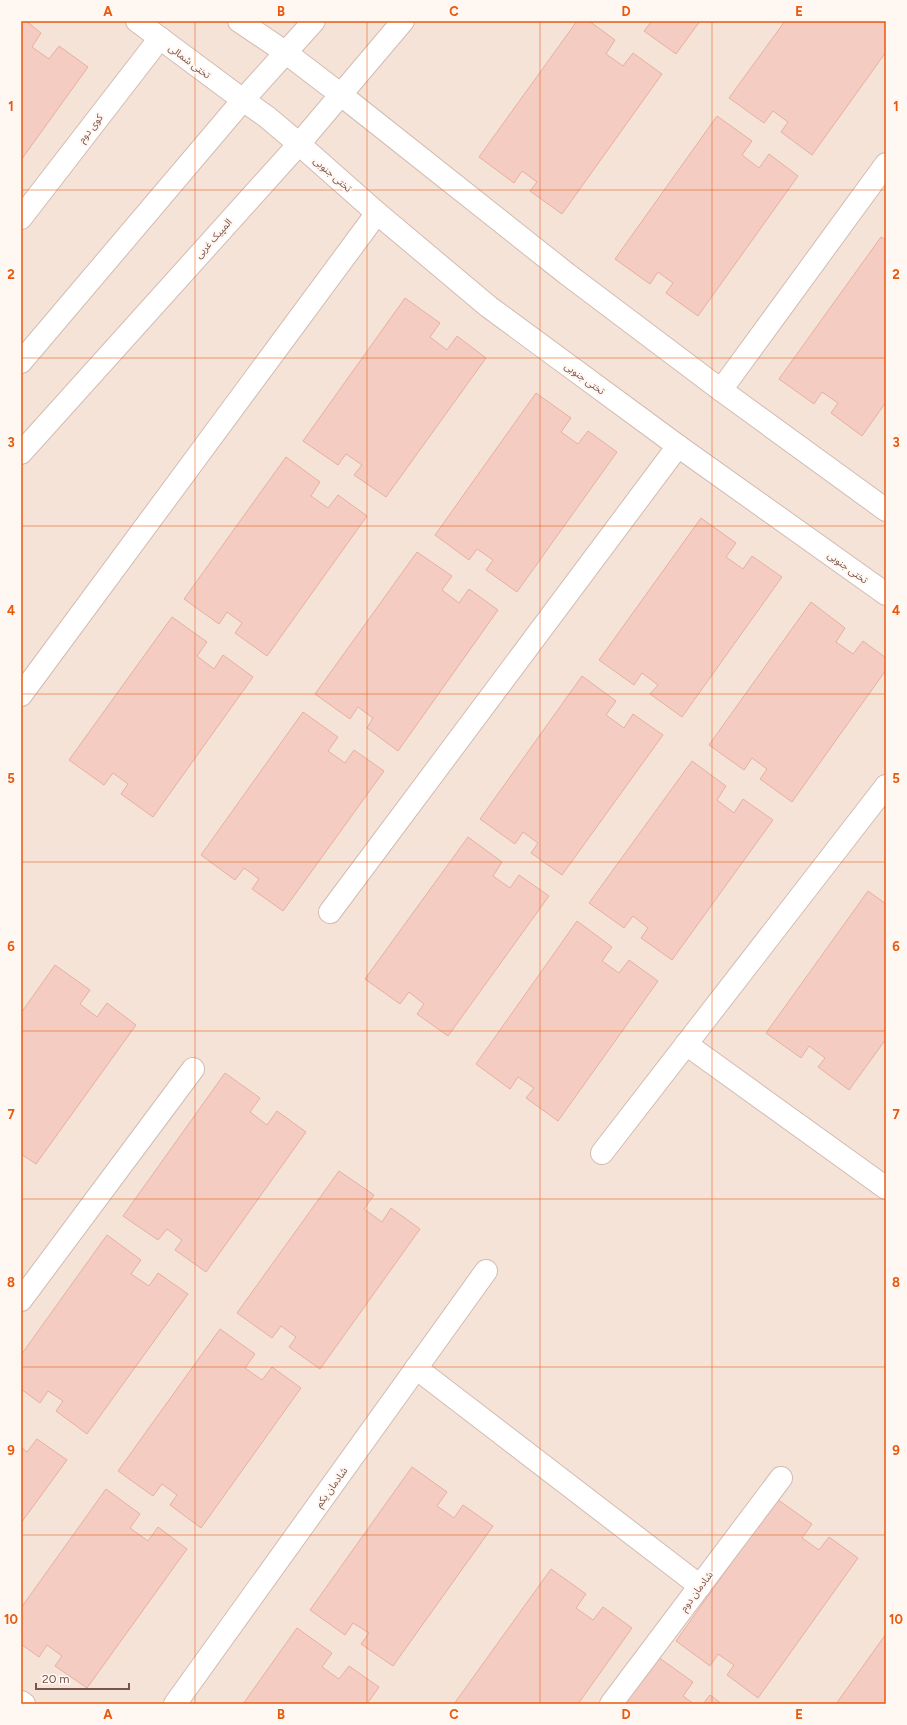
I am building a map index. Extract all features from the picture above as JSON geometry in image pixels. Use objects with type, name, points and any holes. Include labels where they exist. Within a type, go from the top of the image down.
[{"type":"street","name":"تختی شمالی","points":[[137,21],[267,117],[299,144]]},
{"type":"street","points":[[239,21],[285,52],[340,94],[567,274],[721,390],[886,510]]},
{"type":"street","points":[[21,362],[243,100],[314,21]]},
{"type":"street","name":"المپیک غربی","points":[[21,453],[299,144],[403,21]]},
{"type":"street","name":"کوی دوم","points":[[21,218],[160,38]]},
{"type":"street","name":"تختی جنوبی","points":[[299,144],[495,311],[678,446],[886,594]]},
{"type":"street","points":[[721,390],[886,164]]},
{"type":"street","points":[[21,695],[377,212]]},
{"type":"street","points":[[330,912],[678,446]]},
{"type":"street","points":[[602,1153],[886,786]]},
{"type":"street","points":[[686,1044],[886,1188]]},
{"type":"street","points":[[21,1300],[193,1069]]},
{"type":"street","name":"شادمان یکم","points":[[175,1704],[486,1271]]},
{"type":"street","points":[[416,1368],[700,1586]]},
{"type":"street","name":"شادمان دوم","points":[[611,1704],[781,1478]]},
{"type":"shaded area","points":[[21,21],[886,21],[886,1704],[21,1704]]},
{"type":"building","points":[[21,21],[26,21],[41,33],[32,47],[49,59],[59,46],[88,67],[21,160]]},
{"type":"building","points":[[577,21],[589,21],[615,40],[606,54],[623,66],[633,53],[662,74],[562,214],[530,191],[537,182],[522,171],[514,183],[479,157]]},
{"type":"building","points":[[652,21],[700,21],[676,54],[644,31]]},
{"type":"building","points":[[785,21],[886,21],[886,52],[812,155],[781,132],[788,122],[773,111],[764,123],[729,98]]},
{"type":"building","points":[[717,116],[752,141],[742,155],[759,168],[769,154],[798,176],[698,316],[666,293],[673,283],[658,272],[650,284],[615,259]]},
{"type":"building","points":[[881,237],[886,240],[886,402],[862,436],[831,413],[838,403],[822,392],[814,404],[779,379]]},
{"type":"building","points":[[405,298],[440,323],[430,337],[447,350],[457,336],[486,358],[386,497],[354,475],[362,465],[346,454],[338,465],[303,441]]},
{"type":"building","points":[[536,393],[571,418],[561,432],[578,444],[588,431],[617,452],[517,592],[486,570],[493,560],[477,549],[469,560],[435,535]]},
{"type":"building","points":[[286,457],[320,482],[311,496],[328,508],[338,495],[367,516],[267,656],[235,633],[242,623],[227,612],[219,624],[184,599]]},
{"type":"building","points":[[701,518],[736,543],[726,557],[743,569],[752,556],[782,577],[682,717],[650,694],[658,685],[642,673],[634,685],[599,660]]},
{"type":"building","points":[[417,552],[452,576],[442,590],[459,603],[469,589],[498,610],[398,751],[367,728],[373,718],[358,707],[350,719],[315,694]]},
{"type":"building","points":[[811,602],[845,628],[836,642],[853,654],[863,641],[886,658],[886,670],[792,802],[760,779],[767,769],[752,758],[744,770],[709,745]]},
{"type":"building","points":[[172,617],[207,642],[197,656],[214,669],[223,655],[253,677],[153,817],[121,794],[128,784],[113,773],[104,785],[69,760]]},
{"type":"building","points":[[582,676],[616,701],[606,715],[624,728],[633,714],[663,735],[562,875],[531,853],[538,843],[523,832],[515,844],[480,819]]},
{"type":"building","points":[[303,712],[338,737],[328,751],[345,763],[354,750],[384,771],[283,911],[252,889],[259,879],[244,868],[235,880],[201,855]]},
{"type":"building","points":[[692,761],[726,786],[717,800],[734,813],[743,799],[773,820],[672,960],[641,938],[648,928],[633,916],[624,928],[589,903]]},
{"type":"building","points":[[468,837],[502,862],[493,876],[510,888],[519,875],[549,896],[448,1036],[417,1014],[424,1004],[409,992],[400,1004],[365,979]]},
{"type":"building","points":[[868,891],[886,904],[886,1039],[849,1090],[818,1067],[825,1058],[809,1046],[801,1058],[766,1033]]},
{"type":"building","points":[[577,921],[612,947],[602,961],[619,973],[629,960],[658,981],[558,1121],[526,1098],[534,1088],[518,1077],[510,1089],[476,1064]]},
{"type":"building","points":[[55,965],[90,990],[80,1004],[97,1017],[107,1003],[136,1025],[36,1164],[21,1154],[21,1013]]},
{"type":"building","points":[[225,1073],[260,1098],[250,1112],[267,1125],[277,1111],[306,1132],[206,1272],[175,1250],[182,1240],[167,1229],[158,1240],[123,1216]]},
{"type":"building","points":[[339,1171],[374,1195],[364,1209],[382,1222],[391,1208],[420,1229],[320,1369],[289,1347],[296,1337],[281,1326],[272,1338],[237,1313]]},
{"type":"building","points":[[107,1235],[141,1260],[131,1274],[149,1286],[158,1273],[188,1294],[87,1434],[56,1411],[63,1401],[48,1391],[40,1403],[21,1389],[21,1355]]},
{"type":"building","points":[[220,1329],[255,1354],[245,1368],[262,1380],[272,1367],[301,1388],[201,1528],[170,1505],[177,1495],[162,1484],[153,1496],[118,1471]]},
{"type":"building","points":[[37,1439],[67,1460],[21,1523],[21,1447],[27,1452]]},
{"type":"building","points":[[412,1467],[447,1492],[437,1506],[454,1518],[463,1505],[493,1526],[393,1666],[361,1644],[369,1633],[353,1623],[345,1635],[310,1610]]},
{"type":"building","points":[[106,1489],[140,1514],[130,1528],[148,1541],[158,1527],[187,1549],[87,1688],[55,1666],[62,1656],[47,1645],[39,1657],[21,1644],[21,1608]]},
{"type":"building","points":[[777,1499],[812,1524],[802,1538],[819,1550],[829,1537],[858,1558],[758,1698],[727,1675],[734,1665],[718,1654],[710,1666],[676,1641]]},
{"type":"building","points":[[551,1569],[586,1594],[576,1608],[593,1620],[603,1607],[632,1628],[578,1704],[454,1704]]},
{"type":"building","points":[[297,1628],[332,1653],[322,1667],[339,1679],[349,1666],[379,1687],[367,1704],[243,1704]]},
{"type":"building","points":[[886,1634],[886,1704],[836,1704]]},
{"type":"building","points":[[658,1657],[693,1682],[683,1696],[694,1704],[624,1704]]},
{"type":"building","points":[[710,1695],[722,1704],[703,1704]]}]
